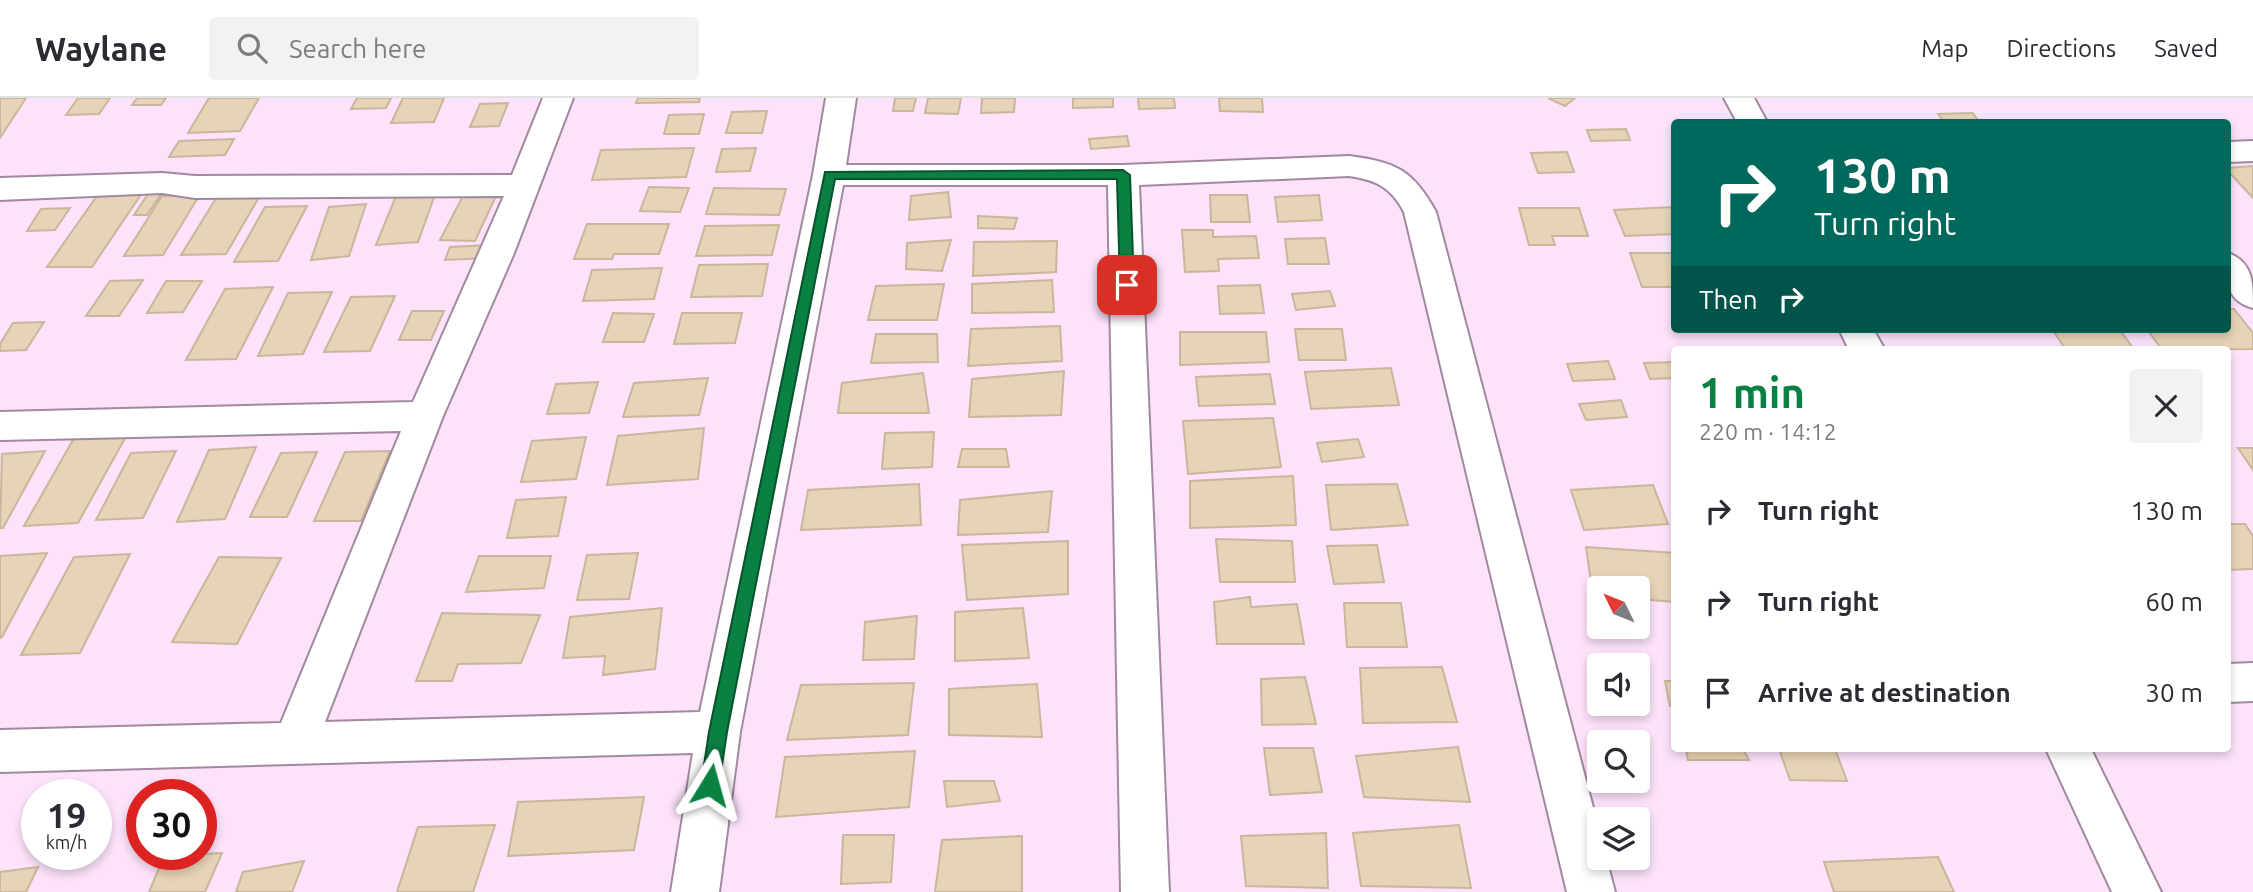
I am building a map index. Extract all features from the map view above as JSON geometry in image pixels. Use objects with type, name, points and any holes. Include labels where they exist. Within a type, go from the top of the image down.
[{"type":"street","points":[[295,743],[425,416],[497,253],[558,98]]},
{"type":"street","points":[[695,892],[718,732],[829,175],[841,98]]},
{"type":"street","points":[[1739,98],[1750,119]]},
{"type":"street","points":[[2231,152],[2253,151]]},
{"type":"street","points":[[829,175],[1123,175],[1349,166],[1393,175],[1409,190],[1420,212],[1591,892]]},
{"type":"street","points":[[1123,175],[1145,892]]},
{"type":"street","points":[[0,189],[162,183],[195,187],[523,185]]},
{"type":"street","points":[[2231,269],[2253,296]]},
{"type":"street","points":[[0,426],[425,416]]},
{"type":"street","points":[[2231,683],[2253,682]]},
{"type":"street","points":[[0,751],[718,732]]},
{"type":"street","points":[[2069,752],[2137,892]]},
{"type":"building","points":[[0,98],[26,98],[0,138]]},
{"type":"building","points":[[78,98],[110,98],[99,114],[66,115]]},
{"type":"building","points":[[137,98],[166,98],[161,105],[132,105]]},
{"type":"building","points":[[209,98],[259,98],[240,131],[188,133]]},
{"type":"building","points":[[357,98],[391,98],[386,108],[351,109]]},
{"type":"building","points":[[403,98],[444,98],[434,122],[391,123]]},
{"type":"building","points":[[638,98],[700,98],[699,102],[636,103]]},
{"type":"building","points":[[895,98],[916,98],[913,111],[893,111]]},
{"type":"building","points":[[928,98],[961,98],[958,114],[925,113]]},
{"type":"building","points":[[982,98],[1015,98],[1014,112],[981,113]]},
{"type":"building","points":[[1073,98],[1113,98],[1113,107],[1073,108]]},
{"type":"building","points":[[1138,98],[1174,98],[1175,108],[1139,109]]},
{"type":"building","points":[[1219,98],[1262,98],[1263,112],[1220,111]]},
{"type":"building","points":[[1548,98],[1575,98],[1565,106]]},
{"type":"building","points":[[508,103],[499,126],[470,127],[480,104]]},
{"type":"building","points":[[767,111],[762,133],[726,133],[732,112]]},
{"type":"building","points":[[1973,113],[1977,119],[1942,119],[1938,114]]},
{"type":"building","points":[[704,114],[699,134],[664,134],[669,115]]},
{"type":"building","points":[[1626,129],[1630,140],[1591,141],[1587,130]]},
{"type":"building","points":[[1127,136],[1129,146],[1091,149],[1089,139]]},
{"type":"building","points":[[234,139],[225,155],[169,157],[179,141]]},
{"type":"building","points":[[694,148],[686,177],[592,180],[601,150]]},
{"type":"building","points":[[756,148],[750,171],[716,172],[722,149]]},
{"type":"building","points":[[1567,152],[1574,172],[1538,173],[1531,153]]},
{"type":"building","points":[[2253,166],[2253,198],[2231,174],[2231,168]]},
{"type":"building","points":[[154,185],[167,185],[147,215],[134,215]]},
{"type":"building","points":[[649,187],[689,188],[680,212],[640,211]]},
{"type":"building","points":[[714,188],[786,189],[779,215],[706,214]]},
{"type":"building","points":[[437,189],[418,242],[376,245],[398,191]]},
{"type":"building","points":[[220,192],[262,192],[226,254],[181,255]]},
{"type":"building","points":[[948,192],[951,217],[909,220],[911,196]]},
{"type":"building","points":[[99,193],[142,193],[92,267],[47,267]]},
{"type":"building","points":[[464,194],[497,194],[475,241],[440,240]]},
{"type":"building","points":[[1210,195],[1247,195],[1250,222],[1211,222]]},
{"type":"building","points":[[1319,195],[1322,220],[1278,222],[1275,197]]},
{"type":"building","points":[[162,196],[199,196],[163,255],[124,256]]},
{"type":"building","points":[[366,204],[349,256],[311,260],[329,207]]},
{"type":"building","points":[[307,206],[278,261],[234,262],[265,207]]},
{"type":"building","points":[[1671,207],[1671,234],[1625,236],[1614,210]]},
{"type":"building","points":[[70,208],[55,230],[27,231],[41,209]]},
{"type":"building","points":[[1519,208],[1579,208],[1588,236],[1552,236],[1555,245],[1529,245]]},
{"type":"building","points":[[978,216],[1017,218],[1014,229],[978,228]]},
{"type":"building","points":[[587,224],[669,224],[659,254],[614,254],[612,259],[574,259]]},
{"type":"building","points":[[779,225],[772,255],[696,256],[705,226]]},
{"type":"building","points":[[1182,230],[1213,230],[1213,237],[1256,236],[1259,258],[1218,259],[1219,271],[1185,272]]},
{"type":"building","points":[[1325,238],[1329,264],[1288,264],[1285,239]]},
{"type":"building","points":[[951,240],[942,271],[906,269],[907,243]]},
{"type":"building","points":[[1057,241],[1056,272],[973,276],[974,242]]},
{"type":"building","points":[[489,245],[486,258],[445,260],[450,247]]},
{"type":"building","points":[[1630,253],[1671,253],[1671,287],[1642,287]]},
{"type":"building","points":[[768,264],[762,296],[691,297],[699,265]]},
{"type":"building","points":[[662,268],[654,299],[583,301],[592,270]]},
{"type":"building","points":[[143,280],[119,316],[86,316],[110,281]]},
{"type":"building","points":[[1052,280],[1054,312],[972,313],[972,284]]},
{"type":"building","points":[[166,281],[202,281],[183,312],[147,313]]},
{"type":"building","points":[[944,284],[937,320],[868,320],[876,286]]},
{"type":"building","points":[[1260,285],[1264,313],[1220,314],[1218,286]]},
{"type":"building","points":[[273,287],[236,359],[186,360],[225,289]]},
{"type":"building","points":[[1330,291],[1335,306],[1296,310],[1292,294]]},
{"type":"building","points":[[332,292],[303,354],[258,356],[288,293]]},
{"type":"building","points":[[395,296],[370,351],[324,352],[351,297]]},
{"type":"building","points":[[2231,309],[2234,309],[2253,333],[2253,349],[2231,349],[2231,346],[2159,346],[2150,333],[2231,333]]},
{"type":"building","points":[[412,311],[444,311],[431,340],[399,340]]},
{"type":"building","points":[[613,313],[654,314],[644,342],[603,342]]},
{"type":"building","points":[[682,313],[742,313],[735,343],[674,344]]},
{"type":"building","points":[[44,322],[26,350],[0,351],[0,344],[13,323]]},
{"type":"building","points":[[1060,326],[1062,361],[968,366],[971,329]]},
{"type":"building","points":[[1295,329],[1342,329],[1346,360],[1299,360]]},
{"type":"building","points":[[1180,332],[1266,332],[1269,362],[1180,365]]},
{"type":"building","points":[[2055,333],[2122,333],[2132,346],[2063,346]]},
{"type":"building","points":[[876,334],[937,334],[938,362],[871,363]]},
{"type":"building","points":[[1608,361],[1615,379],[1573,381],[1567,364]]},
{"type":"building","points":[[1671,362],[1671,378],[1650,379],[1644,363]]},
{"type":"building","points":[[1391,368],[1399,405],[1311,409],[1305,372]]},
{"type":"building","points":[[1064,371],[1061,415],[969,417],[972,379]]},
{"type":"building","points":[[923,373],[929,413],[838,413],[842,383]]},
{"type":"building","points":[[1270,374],[1275,404],[1199,406],[1196,377]]},
{"type":"building","points":[[708,378],[699,415],[623,417],[634,383]]},
{"type":"building","points":[[598,382],[589,413],[547,414],[556,384]]},
{"type":"building","points":[[1621,400],[1627,417],[1586,420],[1579,404]]},
{"type":"building","points":[[1273,418],[1281,467],[1188,474],[1183,421]]},
{"type":"building","points":[[704,428],[698,479],[607,485],[618,436]]},
{"type":"building","points":[[129,431],[78,523],[24,526],[77,433]]},
{"type":"building","points":[[934,432],[932,467],[882,469],[885,433]]},
{"type":"building","points":[[586,437],[576,479],[521,482],[532,441]]},
{"type":"building","points":[[1358,439],[1364,457],[1322,462],[1317,443]]},
{"type":"building","points":[[256,447],[225,519],[177,522],[209,450]]},
{"type":"building","points":[[2238,448],[2253,448],[2253,470]]},
{"type":"building","points":[[962,449],[1006,449],[1009,467],[958,467]]},
{"type":"building","points":[[45,451],[3,528],[0,528],[2,454]]},
{"type":"building","points":[[176,451],[143,518],[96,520],[131,453]]},
{"type":"building","points":[[390,451],[361,521],[314,521],[345,452]]},
{"type":"building","points":[[317,452],[287,517],[250,517],[281,453]]},
{"type":"building","points":[[1293,476],[1296,525],[1190,528],[1190,481]]},
{"type":"building","points":[[919,484],[921,525],[801,530],[808,490]]},
{"type":"building","points":[[1397,484],[1408,525],[1331,530],[1326,485]]},
{"type":"building","points":[[1653,485],[1668,524],[1584,530],[1571,490]]},
{"type":"building","points":[[1052,491],[1048,532],[958,535],[960,500]]},
{"type":"building","points":[[566,497],[558,536],[507,538],[516,500]]},
{"type":"building","points":[[2231,524],[2245,524],[2253,536],[2253,569],[2231,570]]},
{"type":"building","points":[[1216,539],[1292,541],[1295,582],[1220,582]]},
{"type":"building","points":[[1068,541],[1068,594],[967,600],[962,545]]},
{"type":"building","points":[[1377,545],[1384,582],[1334,584],[1327,546]]},
{"type":"building","points":[[1586,547],[1671,553],[1671,602],[1650,600],[1650,576],[1590,576]]},
{"type":"building","points":[[47,553],[2,637],[0,638],[0,556]]},
{"type":"building","points":[[638,553],[629,599],[577,600],[587,555]]},
{"type":"building","points":[[130,554],[80,653],[21,655],[74,557]]},
{"type":"building","points":[[479,556],[551,556],[544,588],[466,592]]},
{"type":"building","points":[[219,557],[281,558],[237,644],[172,642]]},
{"type":"building","points":[[1250,597],[1251,607],[1297,604],[1304,644],[1217,644],[1214,602]]},
{"type":"building","points":[[1344,603],[1401,603],[1407,647],[1347,647]]},
{"type":"building","points":[[662,608],[655,669],[603,675],[605,656],[563,658],[570,617]]},
{"type":"building","points":[[1023,608],[1029,658],[955,661],[955,612]]},
{"type":"building","points":[[442,613],[540,615],[521,663],[458,664],[452,681],[416,681]]},
{"type":"building","points":[[917,616],[914,659],[863,660],[865,622]]},
{"type":"building","points":[[1442,667],[1457,722],[1363,723],[1360,668]]},
{"type":"building","points":[[1305,677],[1316,724],[1262,725],[1261,679]]},
{"type":"building","points":[[1665,681],[1671,681],[1670,706]]},
{"type":"building","points":[[914,683],[908,735],[787,740],[801,685]]},
{"type":"building","points":[[1037,684],[1042,737],[949,735],[949,689]]},
{"type":"building","points":[[1458,747],[1470,802],[1364,797],[1356,756]]},
{"type":"building","points":[[1264,748],[1313,748],[1322,792],[1270,795]]},
{"type":"building","points":[[915,751],[909,807],[776,817],[785,757]]},
{"type":"building","points":[[1687,752],[1745,752],[1749,760],[1688,760]]},
{"type":"building","points":[[1780,752],[1836,752],[1847,781],[1790,780]]},
{"type":"building","points":[[944,781],[994,781],[1000,801],[947,807]]},
{"type":"building","points":[[644,797],[634,850],[508,856],[518,802]]},
{"type":"building","points":[[495,825],[473,892],[397,892],[418,827]]},
{"type":"building","points":[[1459,825],[1471,888],[1361,886],[1353,833]]},
{"type":"building","points":[[1326,833],[1328,888],[1246,886],[1241,836]]},
{"type":"building","points":[[843,835],[894,835],[891,882],[841,884]]},
{"type":"building","points":[[1022,836],[1022,892],[935,892],[942,840]]},
{"type":"building","points":[[1938,857],[1954,892],[1834,892],[1824,862]]},
{"type":"building","points":[[304,861],[292,892],[236,892],[243,872]]},
{"type":"building","points":[[37,870],[26,892],[0,892],[0,872]]},
{"type":"building","points":[[158,870],[215,870],[205,892],[149,892]]},
{"type":"route","points":[[710,785],[718,732],[829,175],[1123,175],[1127,285]]}]
